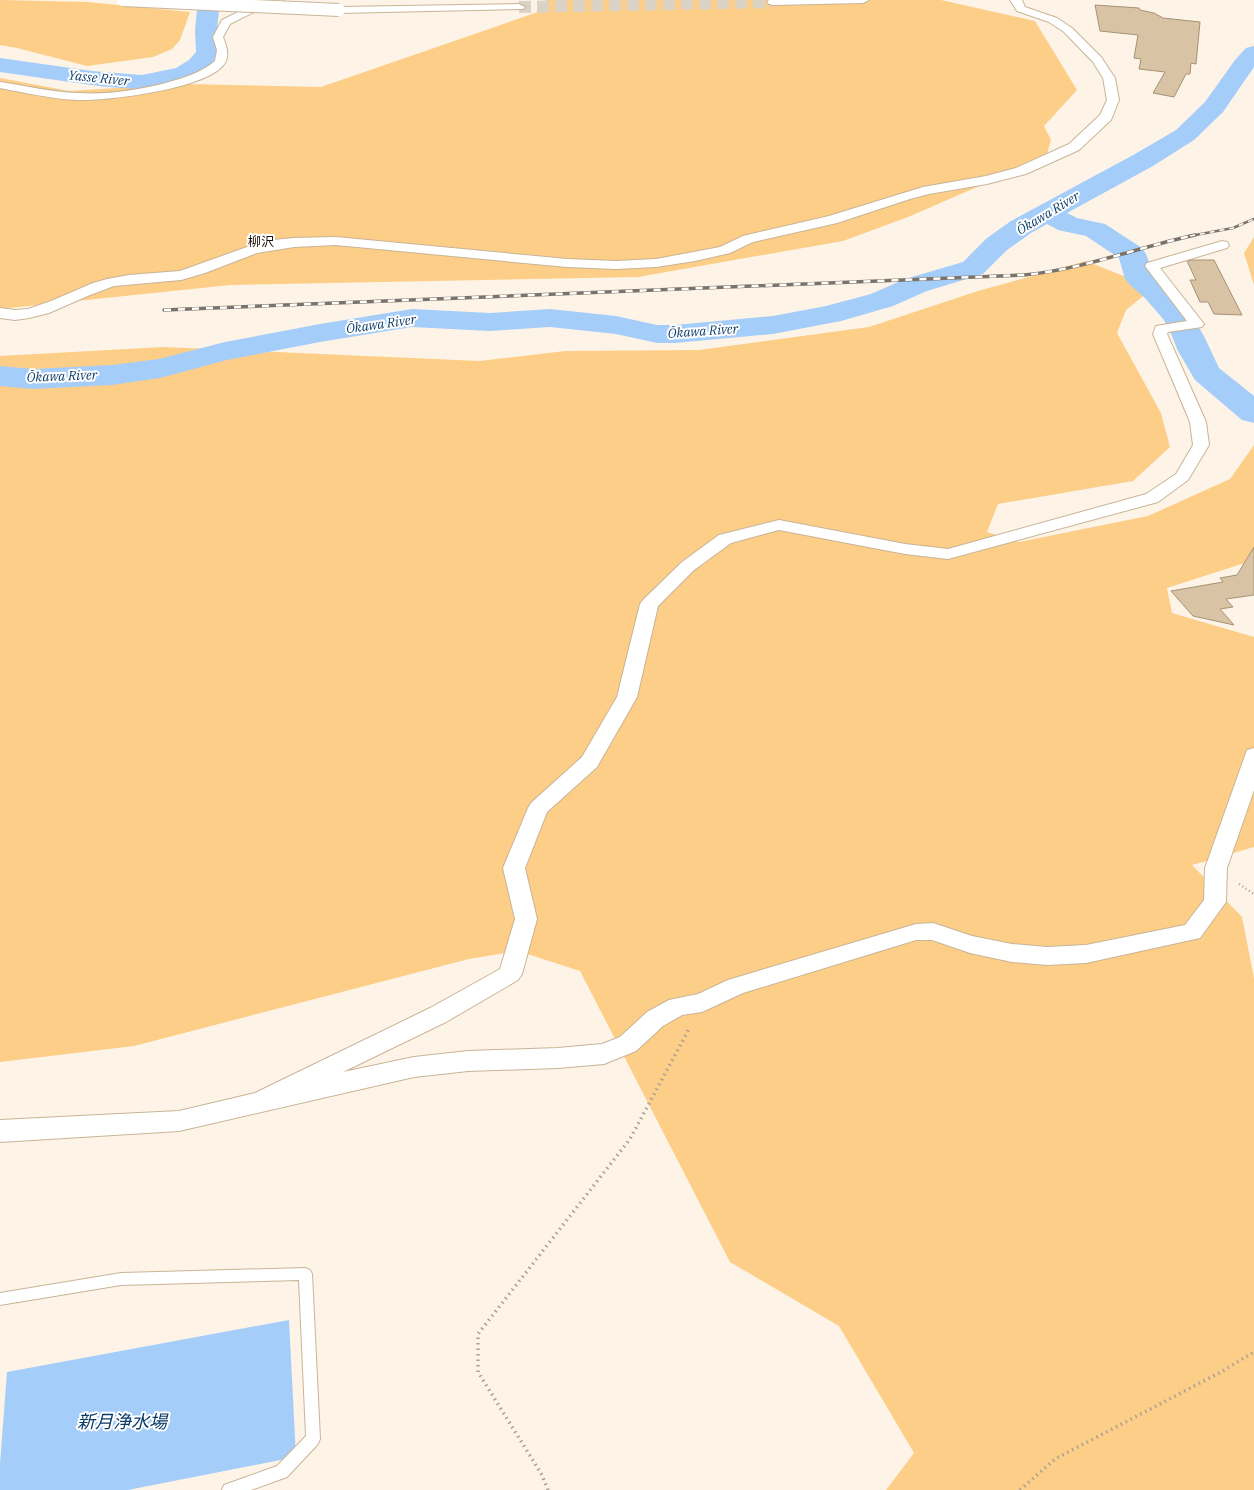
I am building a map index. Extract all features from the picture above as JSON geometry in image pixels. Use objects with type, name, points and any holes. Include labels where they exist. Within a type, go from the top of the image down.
[{"type":"main road","points":[[123,0],[339,10],[520,7]]},
{"type":"main road","points":[[773,2],[862,0]]},
{"type":"main road","points":[[0,312],[23,314],[49,308],[88,289],[112,282],[179,275],[196,271],[253,249],[278,244],[308,241],[336,241],[567,263],[616,265],[656,263],[695,257],[725,250],[748,239],[832,220],[928,190],[988,180],[1021,171],[1074,147],[1106,117],[1113,100],[1108,78],[1097,60],[1068,30],[1057,22],[1021,9],[1016,0]]},
{"type":"street","points":[[0,85],[57,95],[88,97],[117,95],[183,81],[211,70],[220,63],[222,50],[218,37],[226,22],[268,1],[279,0]]},
{"type":"street","points":[[260,1102],[438,1015],[510,974],[526,920],[514,868],[538,808],[590,762],[627,697],[649,604],[688,566],[725,539],[779,525],[905,549],[948,554],[1152,498],[1182,477],[1201,445],[1198,422],[1160,334],[1161,328],[1197,324],[1152,266],[1222,245]]},
{"type":"street","points":[[0,1131],[179,1121],[414,1067],[468,1061],[558,1058],[604,1054],[628,1044],[655,1020],[678,1007],[702,1003],[736,986],[916,932],[934,931],[970,944],[1012,953],[1047,956],[1086,954],[1192,932],[1215,902],[1216,868],[1247,782],[1254,755]]},
{"type":"lane","points":[[0,1299],[121,1280],[305,1274],[313,1439],[282,1472],[229,1490]]},
{"type":"path","points":[[548,1490],[542,1475],[478,1372],[478,1334],[630,1139],[702,1003]]},
{"type":"path","points":[[1020,1490],[1055,1459],[1219,1373],[1254,1352]]},
{"type":"shaded area","points":[[0,0],[87,2],[190,12],[180,40],[172,49],[153,57],[87,66],[0,45]]},
{"type":"shaded area","points":[[546,0],[941,0],[1035,21],[1077,90],[1044,126],[1051,140],[1046,157],[908,217],[843,241],[638,277],[230,285],[0,309],[0,78],[69,91],[185,84],[321,87],[538,12]]},
{"type":"shaded area","points":[[1254,237],[1254,285],[1244,253]]},
{"type":"shaded area","points":[[1086,261],[1126,277],[1143,296],[1126,310],[1117,333],[1161,413],[1170,447],[1133,481],[998,504],[987,532],[1019,542],[1148,516],[1230,479],[1254,445],[1254,560],[1167,588],[1172,613],[1254,637],[1254,847],[1192,865],[1242,917],[1254,978],[1254,1490],[886,1490],[914,1453],[839,1326],[730,1262],[580,971],[518,951],[469,959],[134,1046],[0,1062],[0,356],[163,347],[479,361],[565,351],[699,350],[869,327],[978,291]]},
{"type":"water","name":"新月浄水場","points":[[289,1320],[296,1457],[128,1490],[0,1490],[0,1464],[7,1372]]},
{"type":"building","points":[[1095,5],[1139,8],[1140,10],[1154,13],[1163,18],[1200,22],[1196,64],[1191,63],[1190,74],[1186,74],[1174,97],[1153,93],[1165,72],[1139,69],[1141,59],[1134,58],[1138,35],[1100,31]]},
{"type":"building","points":[[1214,260],[1242,315],[1214,314],[1208,302],[1200,302],[1190,280],[1196,280],[1187,261]]},
{"type":"building","points":[[1254,547],[1254,595],[1226,599],[1233,607],[1220,609],[1234,625],[1193,616],[1171,591],[1223,582],[1220,578],[1237,575]]},
{"type":"waterway","name":"Yasse River","points":[[0,65],[118,81],[142,82],[163,79],[184,73],[197,65],[208,53],[206,30],[209,0]]},
{"type":"waterway","name":"Ōkawa River","points":[[1046,213],[1144,160],[1185,135],[1214,107],[1243,65],[1254,53]]},
{"type":"waterway","name":"Ōkawa River","points":[[0,376],[33,379],[112,375],[160,368],[225,351],[320,333],[412,318],[490,322],[550,318],[616,325],[657,334],[675,334],[773,325],[830,315],[882,300],[916,285],[973,268],[997,244],[1021,227],[1046,213]]},
{"type":"waterway","points":[[1046,213],[1068,224],[1095,230],[1132,254],[1140,279],[1156,292],[1177,317],[1206,373],[1254,413]]},
{"type":"tunnel","points":[[519,7],[773,2]]},
{"type":"railway","points":[[1194,235],[1233,228],[1254,219]]},
{"type":"railway","points":[[164,310],[1024,275],[1088,263],[1194,235]]},
{"type":"district","name":"柳沢","points":[[261,241]]}]
